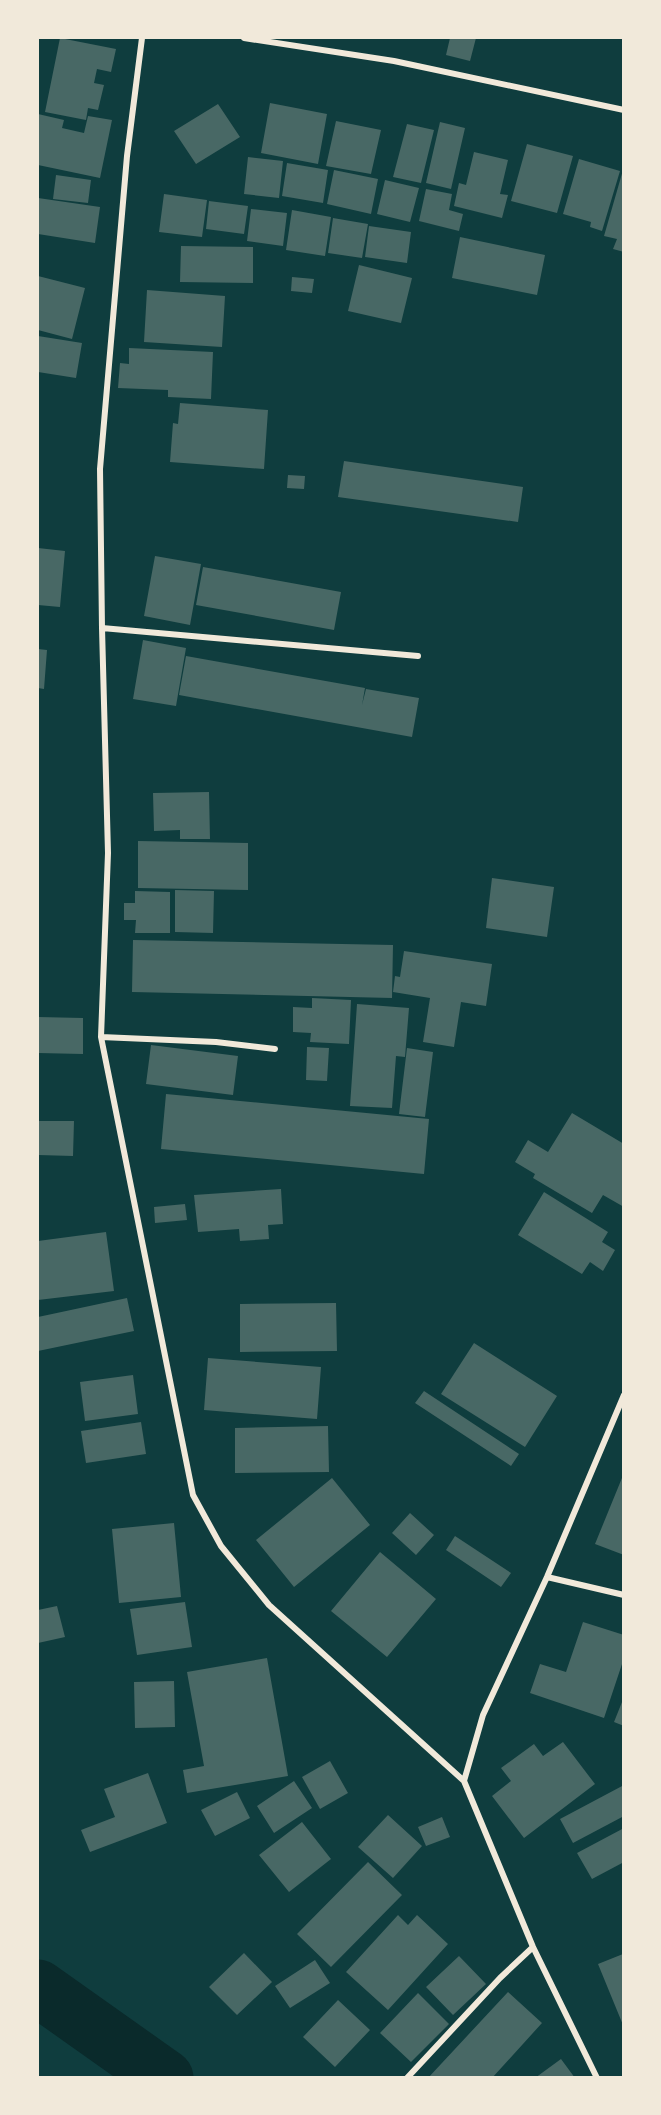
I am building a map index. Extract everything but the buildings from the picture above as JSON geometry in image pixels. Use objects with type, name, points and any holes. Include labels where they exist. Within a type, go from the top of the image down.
[{"type":"street","points":[[142,38],[127,156],[100,469],[108,853],[101,1037],[193,1495],[221,1546],[269,1605],[464,1781],[533,1947],[597,2078]]},
{"type":"street","points":[[244,38],[394,61],[624,110]]},
{"type":"street","points":[[102,628],[418,656]]},
{"type":"street","points":[[101,1037],[216,1042],[275,1049]]},
{"type":"street","points":[[464,1781],[483,1715],[547,1577],[624,1395]]},
{"type":"street","points":[[547,1577],[624,1595]]},
{"type":"street","points":[[407,2078],[500,1978],[533,1947]]},
{"type":"waterway","points":[[38,1988],[165,2078]]}]
